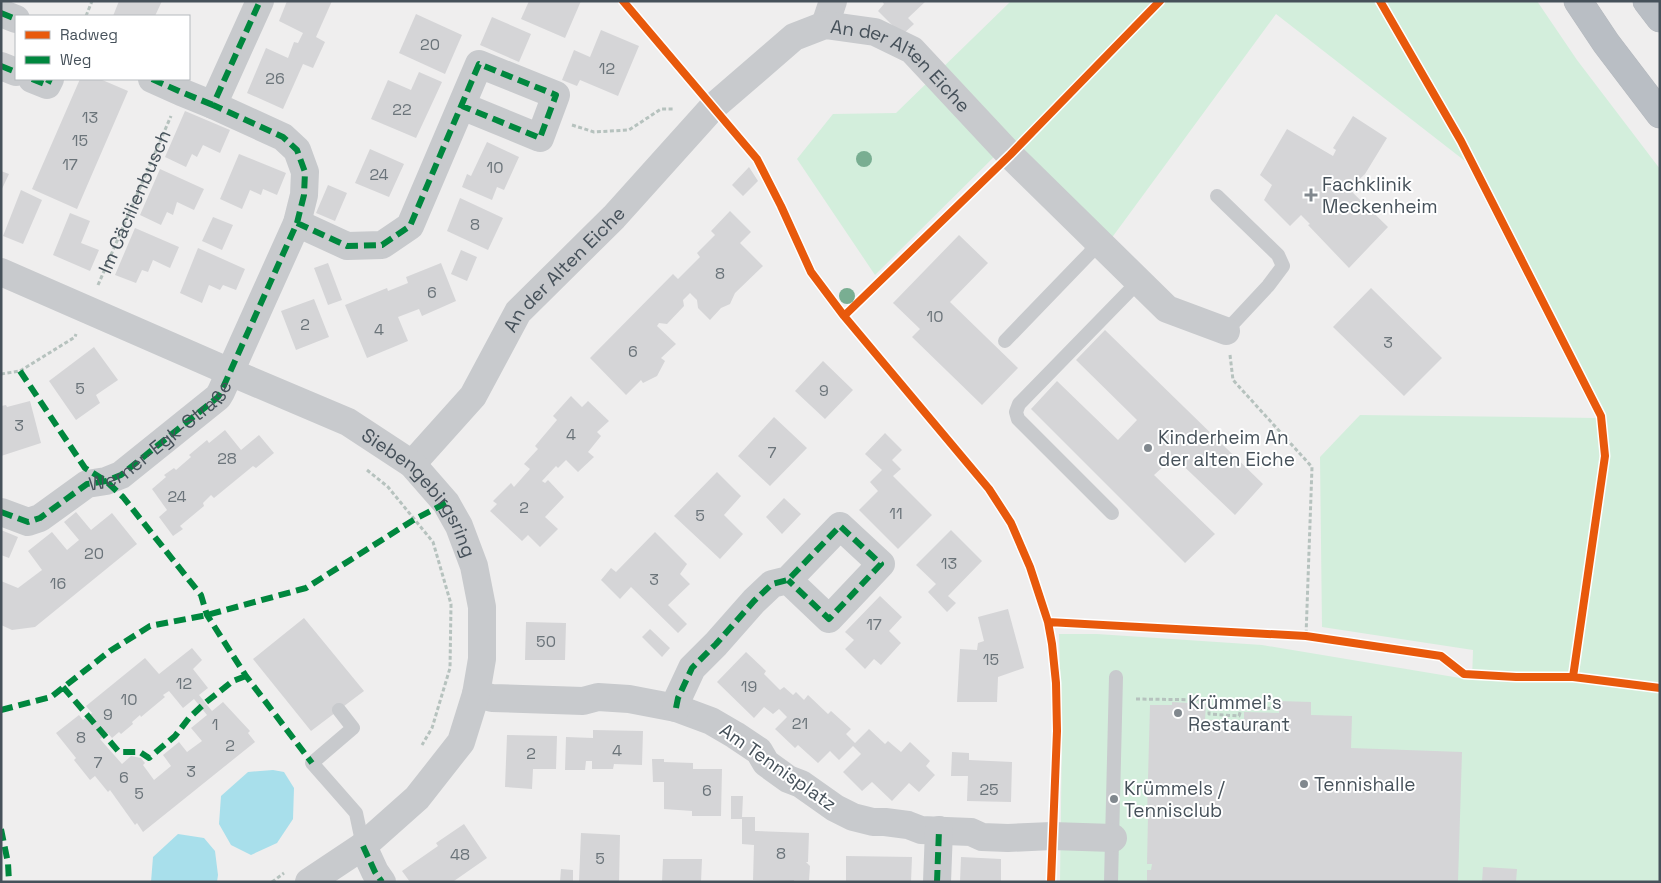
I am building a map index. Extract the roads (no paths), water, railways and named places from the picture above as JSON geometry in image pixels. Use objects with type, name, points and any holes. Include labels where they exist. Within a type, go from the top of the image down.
[{"type":"highway","points":[[1578,1],[1606,43],[1660,114]]},
{"type":"highway","points":[[1647,1],[1660,18]]},
{"type":"street","points":[[213,105],[260,1]]},
{"type":"street","name":"An der Alten Eiche","points":[[412,464],[473,396],[518,312],[614,217],[713,107],[828,9],[912,50],[1010,155],[1167,309],[1226,331]]},
{"type":"street","points":[[1,12],[15,18]]},
{"type":"street","points":[[296,222],[347,246],[382,246],[410,226],[479,64],[556,95],[540,138],[462,106]]},
{"type":"street","points":[[1,66],[15,72]]},
{"type":"street","points":[[34,80],[47,85],[50,80]]},
{"type":"street","points":[[154,80],[283,137],[297,150],[305,172],[304,195],[296,222],[230,372]]},
{"type":"street","name":"Siebengebirgsring","points":[[1,272],[348,422],[412,464],[446,504],[460,526],[474,566],[482,608],[482,660],[476,694],[461,742],[417,798],[363,846],[298,876]]},
{"type":"street","name":"Werner-Egk-Straße","points":[[1,512],[28,522],[40,518],[87,484],[106,481],[121,475],[218,397],[230,372]]},
{"type":"street","points":[[676,708],[678,698],[692,668],[772,584],[788,580]]},
{"type":"street","name":"Am Tennisplatz","points":[[476,694],[492,698],[583,701],[598,696],[629,699],[676,708],[711,721],[735,734],[759,751],[766,763],[801,784],[835,808],[853,817],[873,822],[908,825],[921,830],[971,832],[982,837],[1052,836],[1113,838]]},
{"type":"street","points":[[937,882],[939,830]]},
{"type":"street","points":[[363,846],[375,872],[382,882]]},
{"type":"lane","points":[[1217,196],[1278,255],[1283,266],[1268,286],[1226,331]]},
{"type":"lane","points":[[1006,341],[1099,242]]},
{"type":"lane","points":[[1112,513],[1018,419],[1016,412],[1019,404],[1138,281]]},
{"type":"lane","points":[[1111,882],[1116,677]]},
{"type":"lane","points":[[339,710],[353,728],[312,763],[356,813],[363,846]]},
{"type":"water","points":[[273,770],[284,772],[294,788],[293,819],[277,843],[251,855],[231,845],[219,824],[221,796],[248,772]]},
{"type":"water","points":[[178,834],[204,838],[215,851],[217,882],[151,882],[153,857]]},
{"type":"place","name":"Fachklinik Meckenheim","points":[[1311,195]]},
{"type":"place","name":"Kinderheim An der alten Eiche","points":[[1148,448]]},
{"type":"place","name":"Krümmel's Restaurant","points":[[1178,713]]},
{"type":"place","name":"Tennishalle","points":[[1304,784]]},
{"type":"place","name":"Krümmels / Tennisclub","points":[[1114,799]]}]
